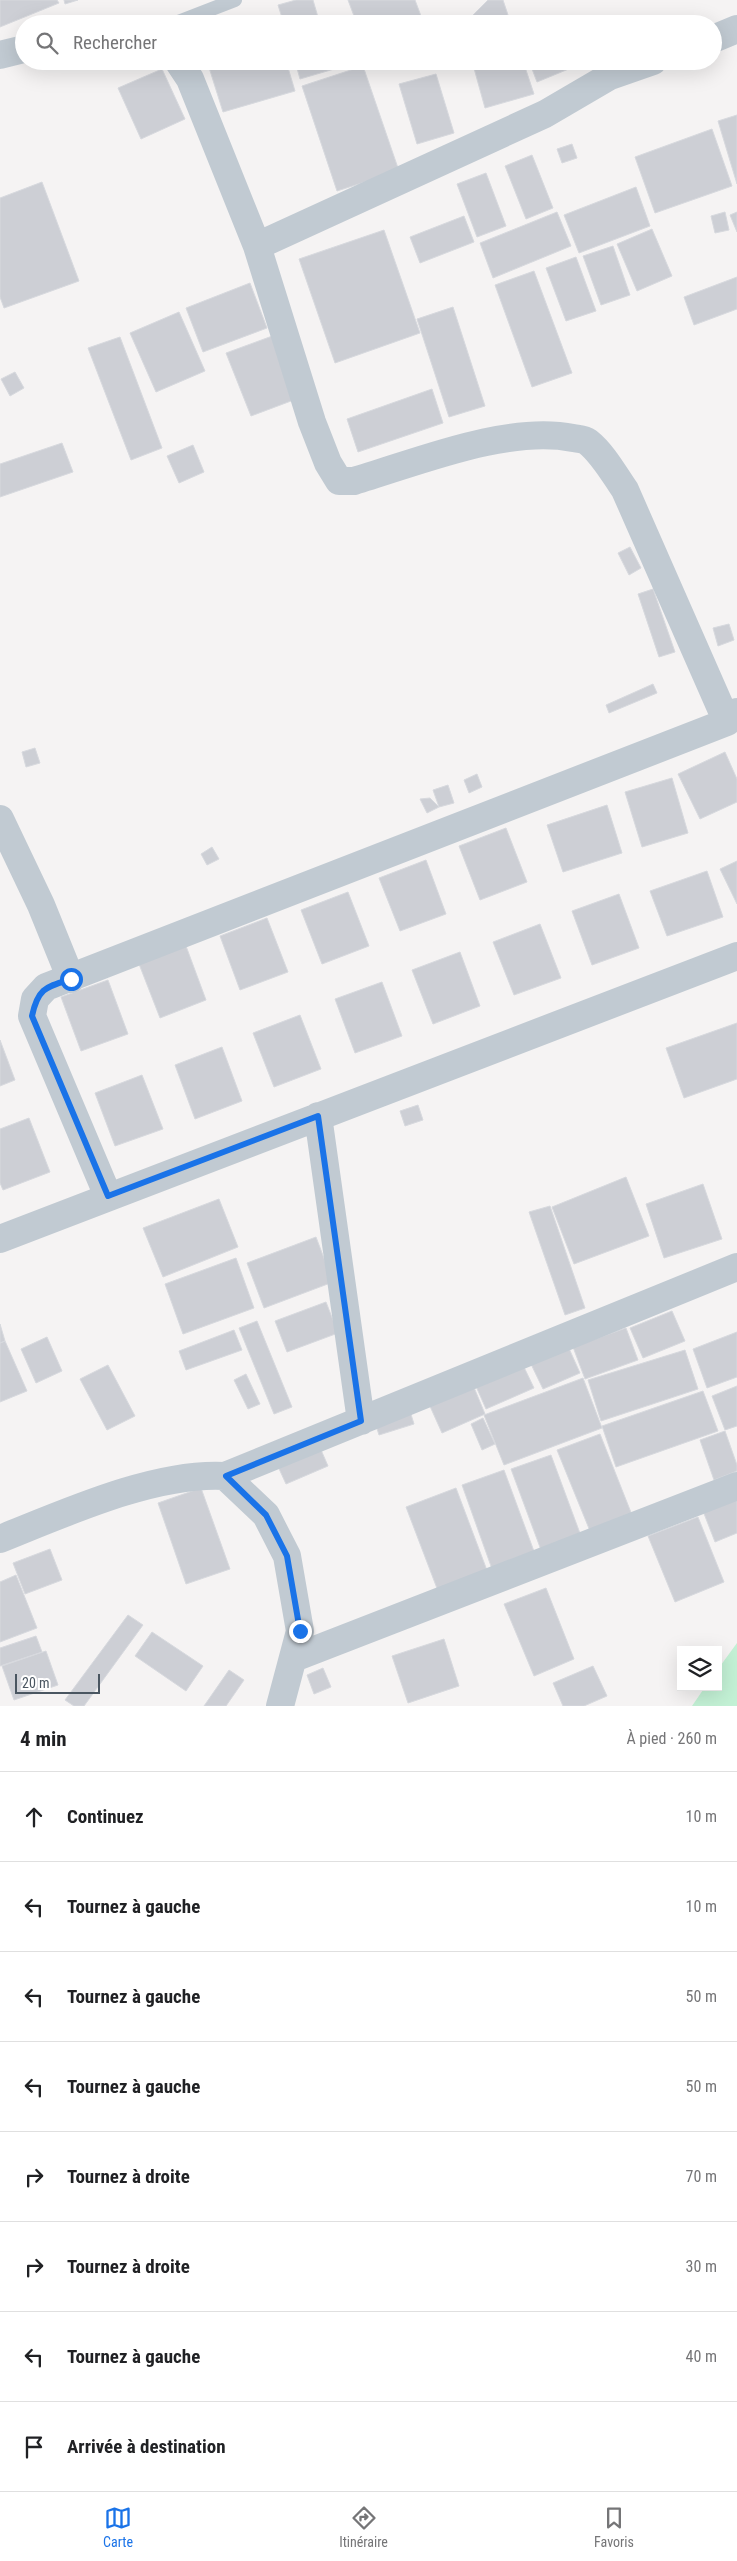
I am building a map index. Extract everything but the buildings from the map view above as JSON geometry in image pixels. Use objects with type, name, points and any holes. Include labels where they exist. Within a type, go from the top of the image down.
[{"type":"street","points":[[722,35],[737,29]]},
{"type":"street","points":[[0,55],[15,51]]},
{"type":"street","points":[[108,1196],[32,1016],[35,1000],[46,987],[71,979],[732,717],[625,490],[602,457],[586,441],[555,434],[516,436],[354,481],[339,481],[328,463],[312,422],[257,246],[190,79],[184,70]]},
{"type":"street","points":[[257,246],[545,114],[610,76],[627,70]]},
{"type":"street","points":[[0,819],[40,905],[71,979]]},
{"type":"street","points":[[0,1239],[737,956]]},
{"type":"street","points":[[318,1116],[361,1421]]},
{"type":"street","points":[[0,1540],[141,1486],[206,1475],[226,1476],[737,1267]]},
{"type":"street","points":[[226,1476],[266,1515],[287,1556],[300,1631],[280,1706]]},
{"type":"street","points":[[294,1658],[737,1486]]},
{"type":"lane","points":[[196,15],[235,0]]},
{"type":"green space","points":[[737,1643],[737,1706],[692,1706],[702,1691],[722,1691],[722,1664]]},
{"type":"route","points":[[71,979],[46,987],[35,1000],[32,1016],[108,1196],[318,1116],[361,1421],[226,1476],[266,1515],[287,1556],[296,1596],[300,1631]]}]
